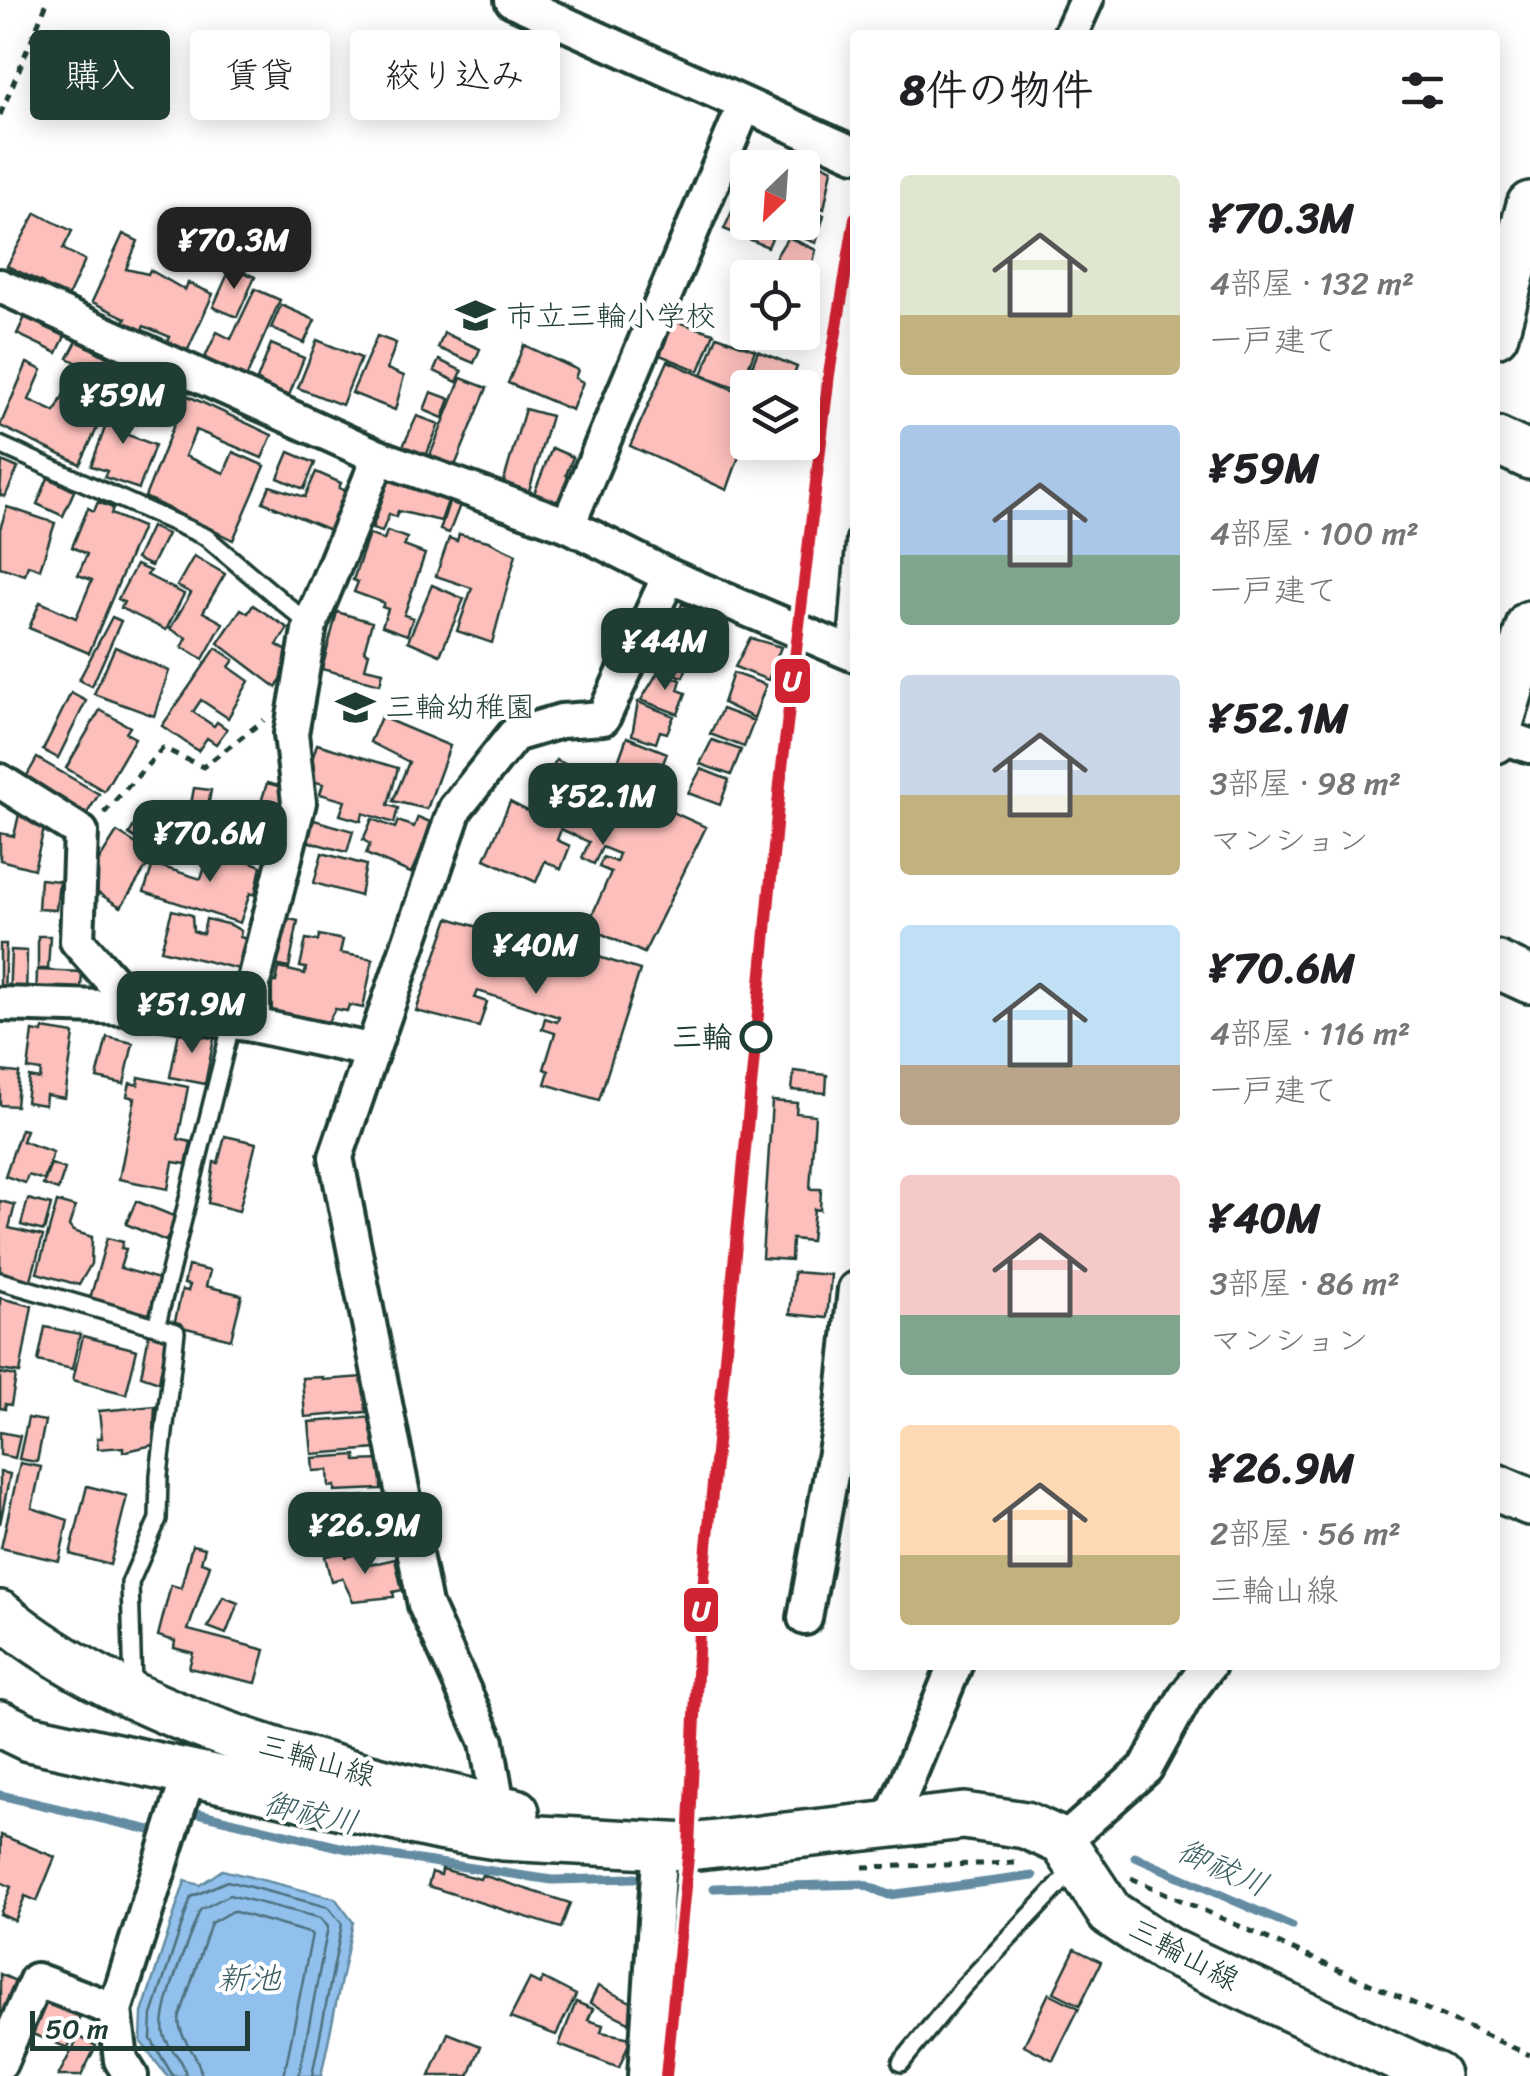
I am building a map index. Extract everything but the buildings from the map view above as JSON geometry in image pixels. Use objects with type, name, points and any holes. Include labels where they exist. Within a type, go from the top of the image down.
[{"type":"main road","points":[[1500,316],[1530,205]]},
{"type":"main road","points":[[1500,442],[1530,456]]},
{"type":"main road","points":[[1507,740],[1530,624]]},
{"type":"main road","points":[[1500,966],[1530,980]]},
{"type":"main road","points":[[1500,1489],[1530,1502]]},
{"type":"main road","name":"三輪山線","points":[[0,1614],[72,1666],[133,1697],[298,1758],[501,1823],[689,1847],[964,1816],[1025,1825],[1071,1853],[1110,1913],[1166,1950],[1436,2076]]},
{"type":"main road","name":"三輪山線","points":[[0,1724],[29,1738],[439,1828],[501,1823]]},
{"type":"street","points":[[512,0],[744,108],[850,152]]},
{"type":"street","points":[[1072,30],[1086,0]]},
{"type":"street","points":[[568,524],[744,108]]},
{"type":"street","points":[[0,286],[379,457],[568,524],[668,576],[850,653]]},
{"type":"street","points":[[243,1023],[298,802],[291,734],[310,625],[379,457]]},
{"type":"street","points":[[501,1823],[487,1742],[425,1605],[336,1157],[369,1050],[455,809],[514,735],[561,721],[602,718],[668,576]]},
{"type":"street","points":[[0,781],[80,832],[78,941],[136,1008]]},
{"type":"street","points":[[0,1004],[136,1008],[243,1023],[369,1050]]},
{"type":"street","points":[[806,1618],[842,1414],[850,1337]]},
{"type":"street","points":[[890,1822],[953,1670]]},
{"type":"street","points":[[1071,1853],[1146,1768],[1205,1670]]},
{"type":"street","points":[[131,2076],[121,2060],[115,2010],[190,1771]]},
{"type":"street","points":[[645,2076],[660,1844]]},
{"type":"street","points":[[0,2063],[36,1980],[115,2010]]},
{"type":"lane","points":[[0,445],[206,537],[310,625]]},
{"type":"lane","points":[[156,1324],[243,1023]]},
{"type":"lane","points":[[0,1281],[176,1332],[159,1475],[158,1519],[130,1583],[133,1697]]},
{"type":"lane","points":[[901,2063],[1071,1853]]},
{"type":"path","points":[[0,115],[48,0]]},
{"type":"path","points":[[80,840],[163,748],[203,767],[298,694]]},
{"type":"water","name":"新池","points":[[222,1870],[335,1898],[353,1922],[321,2076],[167,2076],[141,2042],[142,2013],[185,1881],[200,1885]]},
{"type":"waterway","name":"御祓川","points":[[0,1795],[163,1833]]},
{"type":"waterway","name":"御祓川","points":[[187,1817],[189,1811],[352,1850],[552,1880],[635,1878]]},
{"type":"waterway","name":"御祓川","points":[[1135,1857],[1292,1926]]},
{"type":"waterway","name":"御祓川","points":[[714,1888],[862,1884],[889,1895],[1033,1876]]},
{"type":"transit line","name":"U","points":[[666,2076],[689,1847],[699,1630],[780,784],[829,374],[850,248]]},
{"type":"place","name":"市立三輪小学校","points":[[476,316]]},
{"type":"place","name":"三輪幼稚園","points":[[355,707]]},
{"type":"place","name":"三輪","points":[[756,1037]]}]
